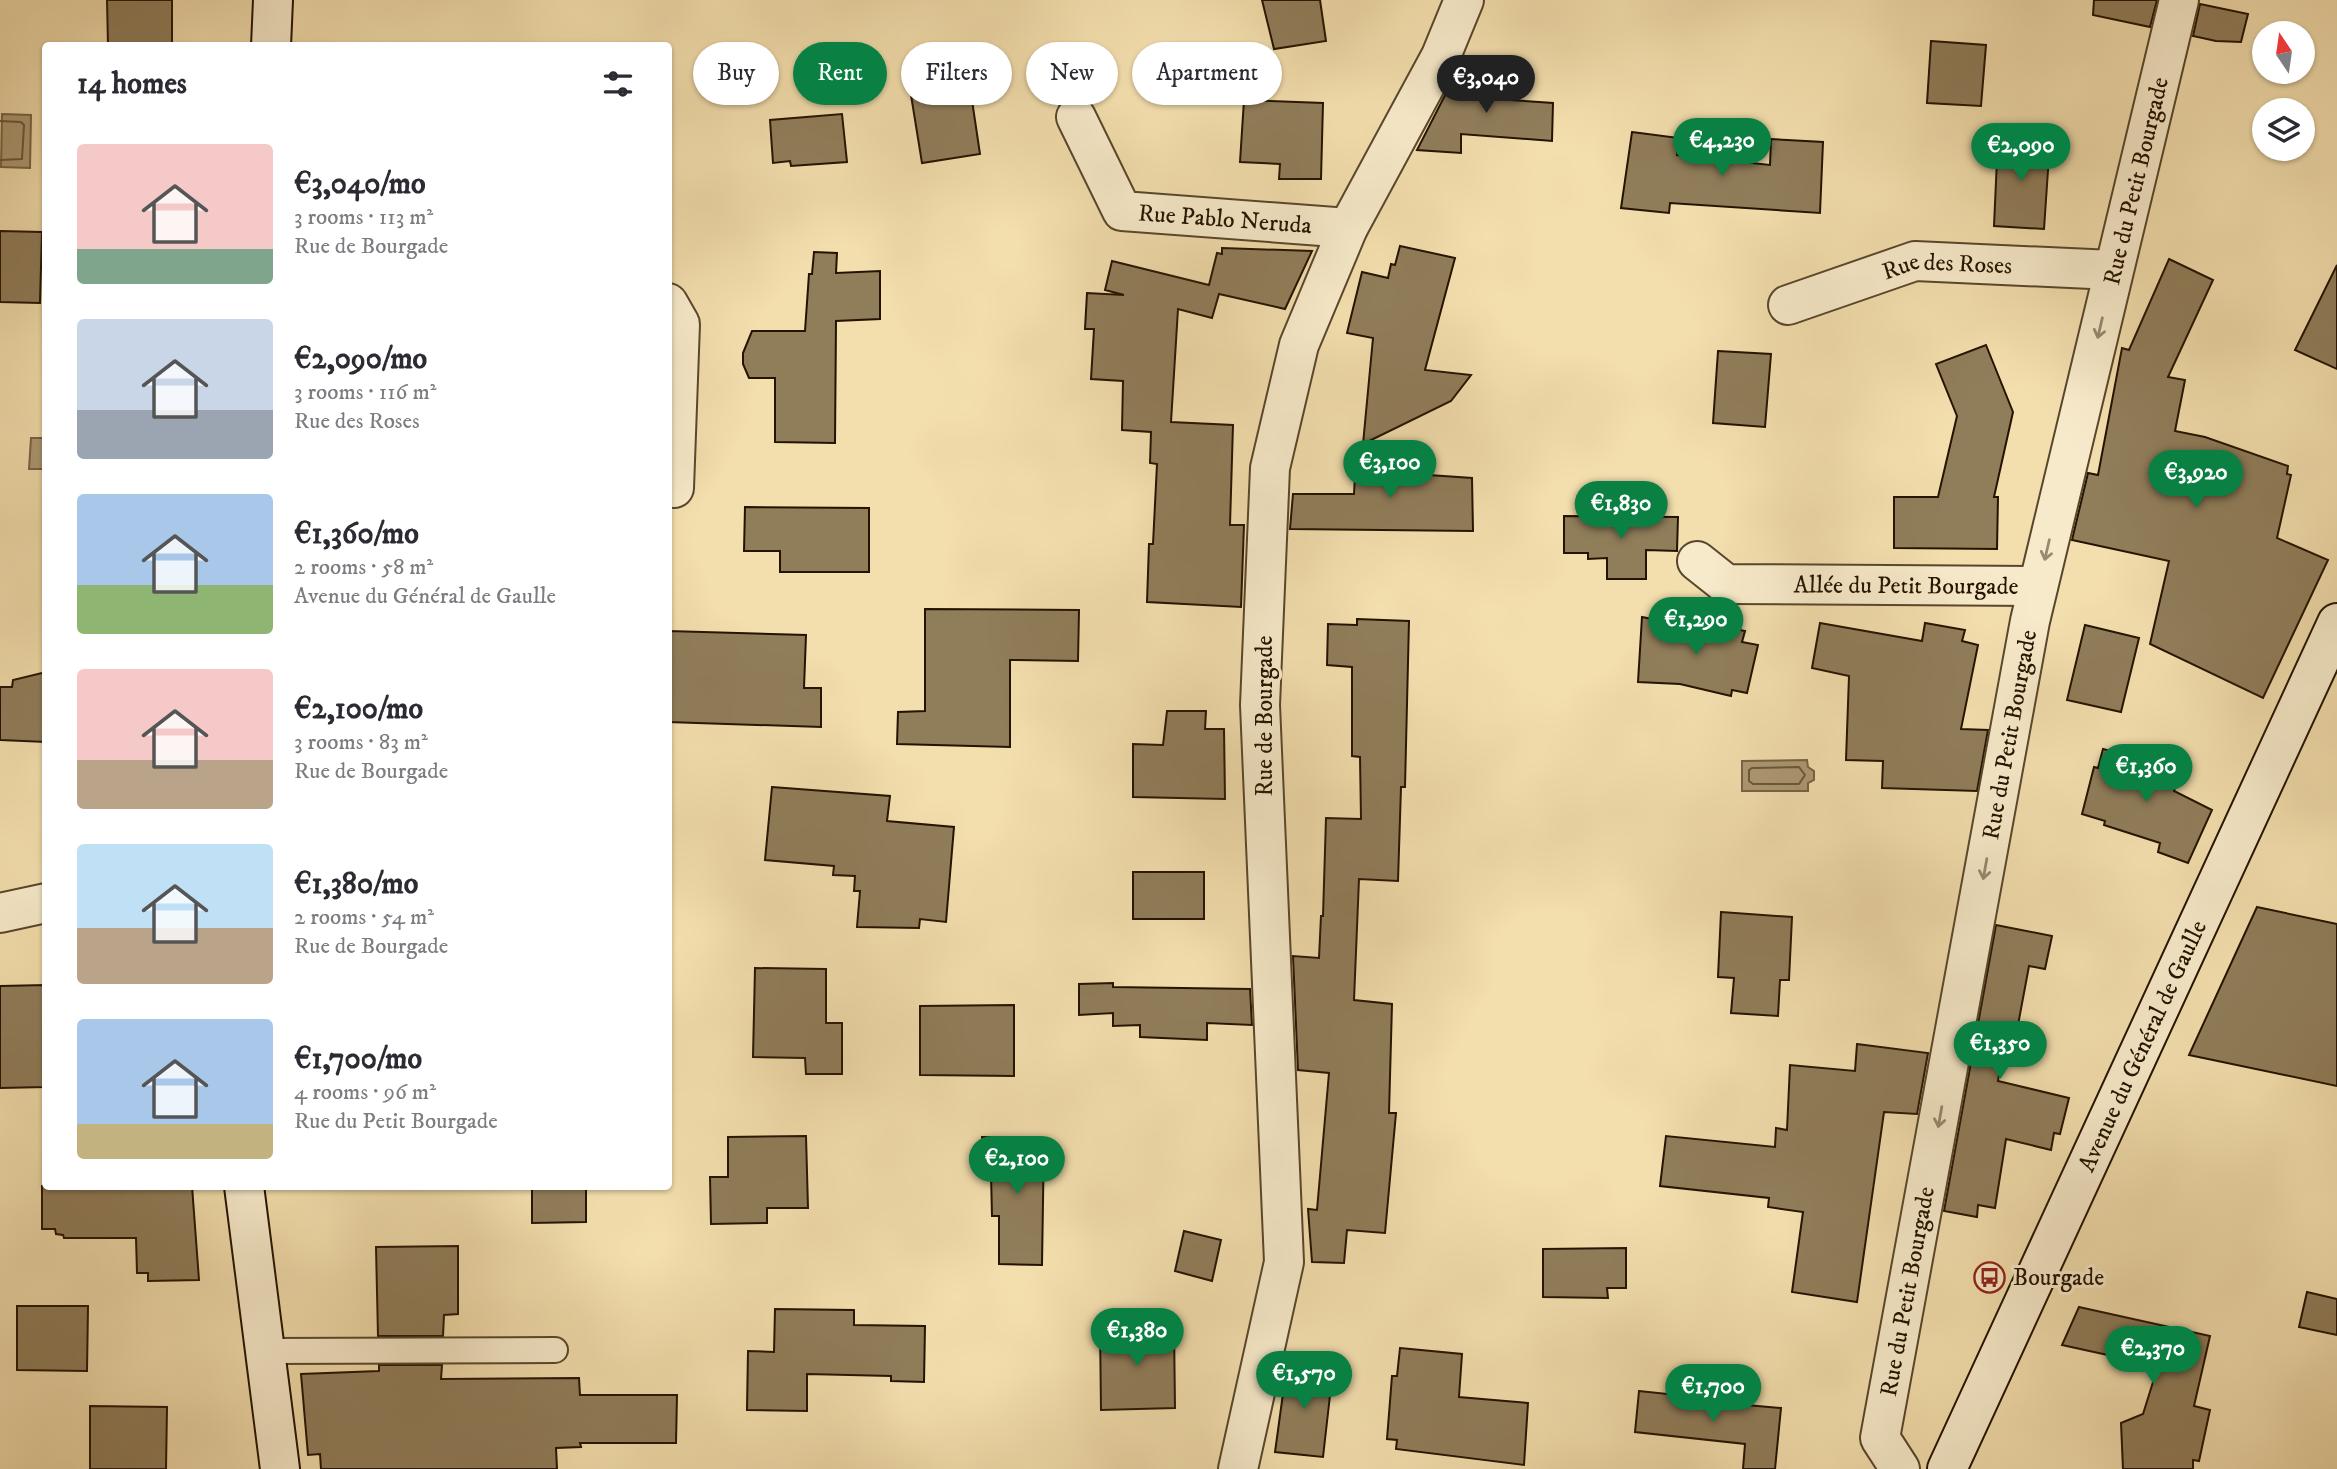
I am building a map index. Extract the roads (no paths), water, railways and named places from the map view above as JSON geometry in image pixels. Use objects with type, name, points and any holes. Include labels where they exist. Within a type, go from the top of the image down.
[{"type":"street","points":[[271,42],[273,0]]},
{"type":"street","name":"Rue de Bourgade","points":[[1238,1469],[1284,1262],[1261,705],[1270,468],[1299,345],[1348,228],[1441,56],[1464,0]]},
{"type":"street","name":"Rue du Petit Bourgade","points":[[1900,1469],[1880,1438],[2038,586],[2179,0]]},
{"type":"street","name":"Rue Pablo Neruda","points":[[1076,117],[1122,211],[1348,228]]},
{"type":"street","name":"Rue des Roses","points":[[1788,304],[1914,261],[2113,270]]},
{"type":"street","points":[[672,310],[680,324],[674,488]]},
{"type":"street","name":"Allée du Petit Bourgade","points":[[1697,561],[1726,584],[2038,586]]},
{"type":"street","name":"Avenue du Général de Gaulle","points":[[1947,1469],[2337,624]]},
{"type":"street","points":[[0,913],[42,904]]},
{"type":"street","points":[[245,1190],[280,1469]]},
{"type":"lane","points":[[265,1351],[555,1350]]},
{"type":"water","points":[[2,114],[31,115],[30,168],[1,167]]},
{"type":"water","points":[[31,438],[42,438],[42,469],[29,469]]},
{"type":"water","points":[[1807,760],[1808,767],[1814,771],[1814,780],[1808,783],[1808,791],[1742,791],[1742,761]]},
{"type":"place","name":"Bourgade","points":[[1990,1277]]}]
